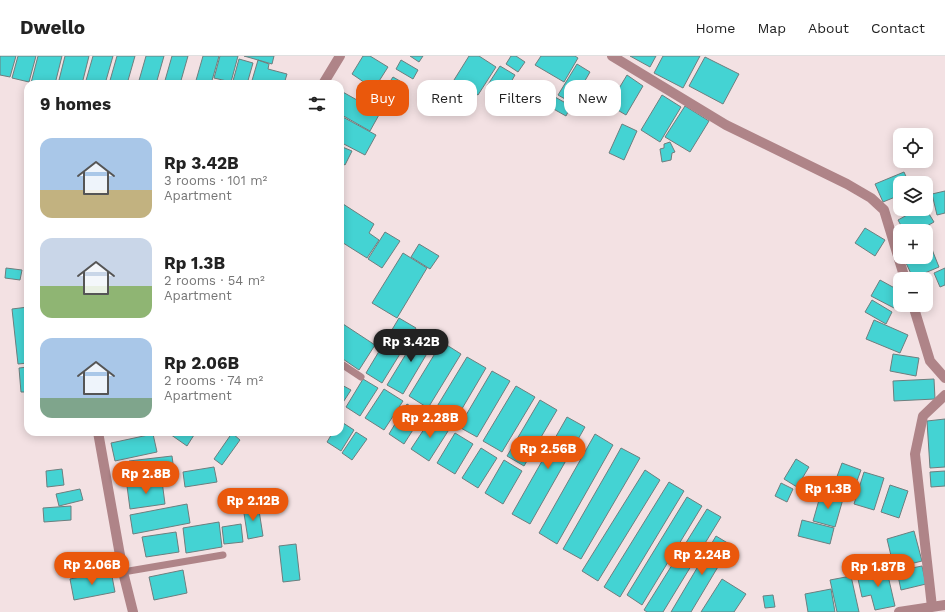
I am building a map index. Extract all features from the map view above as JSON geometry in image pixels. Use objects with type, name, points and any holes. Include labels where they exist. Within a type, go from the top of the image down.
[{"type":"street","points":[[325,80],[340,56]]},
{"type":"street","points":[[612,56],[726,125],[846,184],[871,198],[884,210],[903,272]]},
{"type":"street","points":[[914,312],[930,361],[945,378]]},
{"type":"street","points":[[932,607],[914,454],[923,416],[945,396]]},
{"type":"street","points":[[99,436],[123,572],[133,612]]},
{"type":"street","points":[[899,612],[945,605]]},
{"type":"lane","points":[[344,366],[361,377]]},
{"type":"lane","points":[[123,572],[223,555]]},
{"type":"building","points":[[0,56],[16,56],[10,77],[0,75]]},
{"type":"building","points":[[18,56],[36,56],[30,80],[24,81],[12,78]]},
{"type":"building","points":[[38,56],[62,56],[56,80],[32,80]]},
{"type":"building","points":[[65,56],[89,56],[83,80],[59,80]]},
{"type":"building","points":[[93,56],[113,56],[106,80],[86,80]]},
{"type":"building","points":[[117,56],[135,56],[128,80],[110,80]]},
{"type":"building","points":[[146,56],[164,56],[157,80],[139,80]]},
{"type":"building","points":[[172,56],[188,56],[181,80],[165,80]]},
{"type":"building","points":[[203,56],[219,56],[212,80],[196,80]]},
{"type":"building","points":[[220,56],[238,56],[232,80],[214,78]]},
{"type":"building","points":[[244,56],[274,56],[272,64]]},
{"type":"building","points":[[363,56],[370,56],[388,67],[380,80],[361,80],[352,74]]},
{"type":"building","points":[[410,56],[423,56],[419,62]]},
{"type":"building","points":[[469,56],[479,56],[496,67],[488,80],[485,80],[485,84],[478,95],[477,80],[454,80]]},
{"type":"building","points":[[511,56],[516,56],[525,62],[518,72],[506,64]]},
{"type":"building","points":[[541,56],[575,56],[578,58],[564,82],[535,65]]},
{"type":"building","points":[[630,56],[656,56],[650,67]]},
{"type":"building","points":[[663,56],[700,56],[683,88],[654,73]]},
{"type":"building","points":[[705,57],[739,74],[723,104],[689,86]]},
{"type":"building","points":[[239,59],[253,63],[248,80],[233,80]]},
{"type":"building","points":[[258,60],[269,64],[268,69],[287,74],[285,80],[252,80]]},
{"type":"building","points":[[401,60],[418,70],[413,79],[396,69]]},
{"type":"building","points":[[577,64],[590,72],[585,80],[567,80]]},
{"type":"building","points":[[500,66],[515,75],[512,80],[491,80]]},
{"type":"building","points":[[627,75],[643,86],[626,115],[621,112],[621,85]]},
{"type":"building","points":[[393,77],[398,80],[391,80]]},
{"type":"building","points":[[564,85],[564,98],[558,95]]},
{"type":"building","points":[[344,93],[356,99],[356,116],[378,116],[370,131],[344,116]]},
{"type":"building","points":[[662,95],[681,107],[660,142],[641,130]]},
{"type":"building","points":[[556,98],[564,102],[564,115],[556,110]]},
{"type":"building","points":[[685,106],[709,121],[690,152],[665,137]]},
{"type":"building","points":[[344,118],[376,135],[365,155],[344,144]]},
{"type":"building","points":[[622,124],[637,131],[624,160],[609,153]]},
{"type":"building","points":[[670,142],[675,152],[672,153],[671,160],[662,162],[660,149],[664,148],[664,144]]},
{"type":"building","points":[[344,148],[352,151],[344,164]]},
{"type":"building","points":[[904,172],[906,176],[894,176]]},
{"type":"building","points":[[893,177],[893,198],[883,202],[875,184]]},
{"type":"building","points":[[945,191],[945,213],[937,215],[933,194]]},
{"type":"building","points":[[344,205],[374,224],[369,233],[379,240],[367,258],[344,244]]},
{"type":"building","points":[[905,216],[930,216],[934,222],[930,224],[900,224],[898,220]]},
{"type":"building","points":[[865,228],[885,240],[875,256],[855,243]]},
{"type":"building","points":[[385,232],[400,241],[382,268],[368,259]]},
{"type":"building","points":[[419,244],[439,256],[430,269],[411,257]]},
{"type":"building","points":[[933,252],[939,267],[927,272],[910,272],[906,264],[933,264]]},
{"type":"building","points":[[403,253],[427,268],[397,318],[372,303]]},
{"type":"building","points":[[6,268],[22,270],[20,280],[5,278]]},
{"type":"building","points":[[945,268],[945,285],[940,287],[934,273]]},
{"type":"building","points":[[880,280],[893,287],[893,307],[871,296]]},
{"type":"building","points":[[872,300],[892,312],[886,324],[865,312]]},
{"type":"building","points":[[24,308],[24,363],[18,364],[12,309]]},
{"type":"building","points":[[399,318],[416,328],[382,383],[366,373]]},
{"type":"building","points":[[874,320],[908,335],[900,353],[866,339]]},
{"type":"building","points":[[344,325],[375,345],[359,370],[344,360]]},
{"type":"building","points":[[420,331],[435,340],[403,394],[387,385]]},
{"type":"building","points":[[442,342],[461,354],[428,408],[409,396]]},
{"type":"building","points":[[893,354],[919,358],[916,376],[890,371]]},
{"type":"building","points":[[467,357],[486,368],[453,424],[433,413]]},
{"type":"building","points":[[24,367],[24,392],[21,392],[19,368]]},
{"type":"building","points":[[492,371],[510,381],[477,437],[459,427]]},
{"type":"building","points":[[363,379],[378,388],[360,416],[346,407]]},
{"type":"building","points":[[934,379],[935,399],[894,401],[893,381]]},
{"type":"building","points":[[344,386],[351,390],[344,401]]},
{"type":"building","points":[[516,386],[535,397],[502,452],[483,441]]},
{"type":"building","points":[[384,389],[403,401],[384,430],[365,418]]},
{"type":"building","points":[[540,400],[557,410],[524,466],[507,456]]},
{"type":"building","points":[[407,404],[423,414],[404,444],[389,434]]},
{"type":"building","points":[[432,417],[450,428],[429,461],[411,449]]},
{"type":"building","points":[[567,417],[585,427],[530,524],[512,514]]},
{"type":"building","points":[[945,419],[945,467],[930,468],[927,421]]},
{"type":"building","points":[[344,424],[354,430],[341,451],[327,442],[331,436],[344,436]]},
{"type":"building","points":[[356,432],[367,439],[352,460],[342,453]]},
{"type":"building","points":[[455,433],[473,444],[455,474],[437,463]]},
{"type":"building","points":[[595,434],[613,445],[557,544],[539,533]]},
{"type":"building","points":[[144,436],[153,436],[157,452],[115,461],[111,443]]},
{"type":"building","points":[[173,436],[193,436],[187,446]]},
{"type":"building","points":[[230,436],[235,436],[240,440],[222,465],[214,459]]},
{"type":"building","points":[[481,448],[497,458],[478,488],[462,478]]},
{"type":"building","points":[[621,448],[640,458],[581,559],[563,549]]},
{"type":"building","points":[[172,456],[175,478],[132,483],[129,461]]},
{"type":"building","points":[[796,459],[809,467],[797,487],[784,479]]},
{"type":"building","points":[[504,460],[522,471],[503,504],[485,493]]},
{"type":"building","points":[[842,463],[861,470],[854,489],[835,482]]},
{"type":"building","points":[[214,467],[217,482],[185,487],[183,472]]},
{"type":"building","points":[[62,469],[64,485],[47,487],[46,471]]},
{"type":"building","points":[[645,470],[660,480],[598,581],[582,571]]},
{"type":"building","points":[[945,471],[945,486],[931,487],[930,472]]},
{"type":"building","points":[[864,472],[884,478],[874,510],[854,504]]},
{"type":"building","points":[[162,481],[165,504],[130,509],[127,486]]},
{"type":"building","points":[[669,482],[684,491],[620,597],[604,587]]},
{"type":"building","points":[[781,483],[793,489],[787,502],[775,496]]},
{"type":"building","points":[[890,485],[908,491],[899,518],[881,512]]},
{"type":"building","points":[[80,489],[83,500],[59,506],[56,494]]},
{"type":"building","points":[[821,493],[843,499],[835,527],[813,521]]},
{"type":"building","points":[[687,497],[702,506],[642,605],[627,595]]},
{"type":"building","points":[[187,504],[190,523],[133,534],[130,515]]},
{"type":"building","points":[[258,504],[263,536],[248,539],[243,507]]},
{"type":"building","points":[[71,506],[71,520],[44,522],[43,508]]},
{"type":"building","points":[[707,509],[721,517],[663,612],[647,612],[644,610]]},
{"type":"building","points":[[802,520],[834,528],[830,544],[798,536]]},
{"type":"building","points":[[219,522],[222,547],[186,553],[183,528]]},
{"type":"building","points":[[241,524],[243,542],[224,544],[222,527]]},
{"type":"building","points":[[914,531],[922,561],[894,568],[887,539]]},
{"type":"building","points":[[176,532],[179,552],[146,557],[142,537]]},
{"type":"building","points":[[716,536],[731,545],[691,612],[671,612]]},
{"type":"building","points":[[296,544],[300,580],[283,582],[279,546]]},
{"type":"building","points":[[101,560],[103,571],[82,575],[80,564]]},
{"type":"building","points":[[922,566],[926,584],[901,590],[897,571]]},
{"type":"building","points":[[886,567],[895,606],[875,610],[871,595],[862,597],[858,579],[868,577],[867,571]]},
{"type":"building","points":[[183,570],[187,593],[154,600],[149,577]]},
{"type":"building","points":[[111,571],[115,592],[74,600],[70,579]]},
{"type":"building","points":[[851,576],[859,612],[837,612],[830,580]]},
{"type":"building","points":[[722,579],[746,594],[734,612],[701,612]]},
{"type":"building","points":[[831,589],[835,612],[808,612],[805,594]]},
{"type":"building","points":[[773,595],[775,607],[765,608],[763,596]]}]
